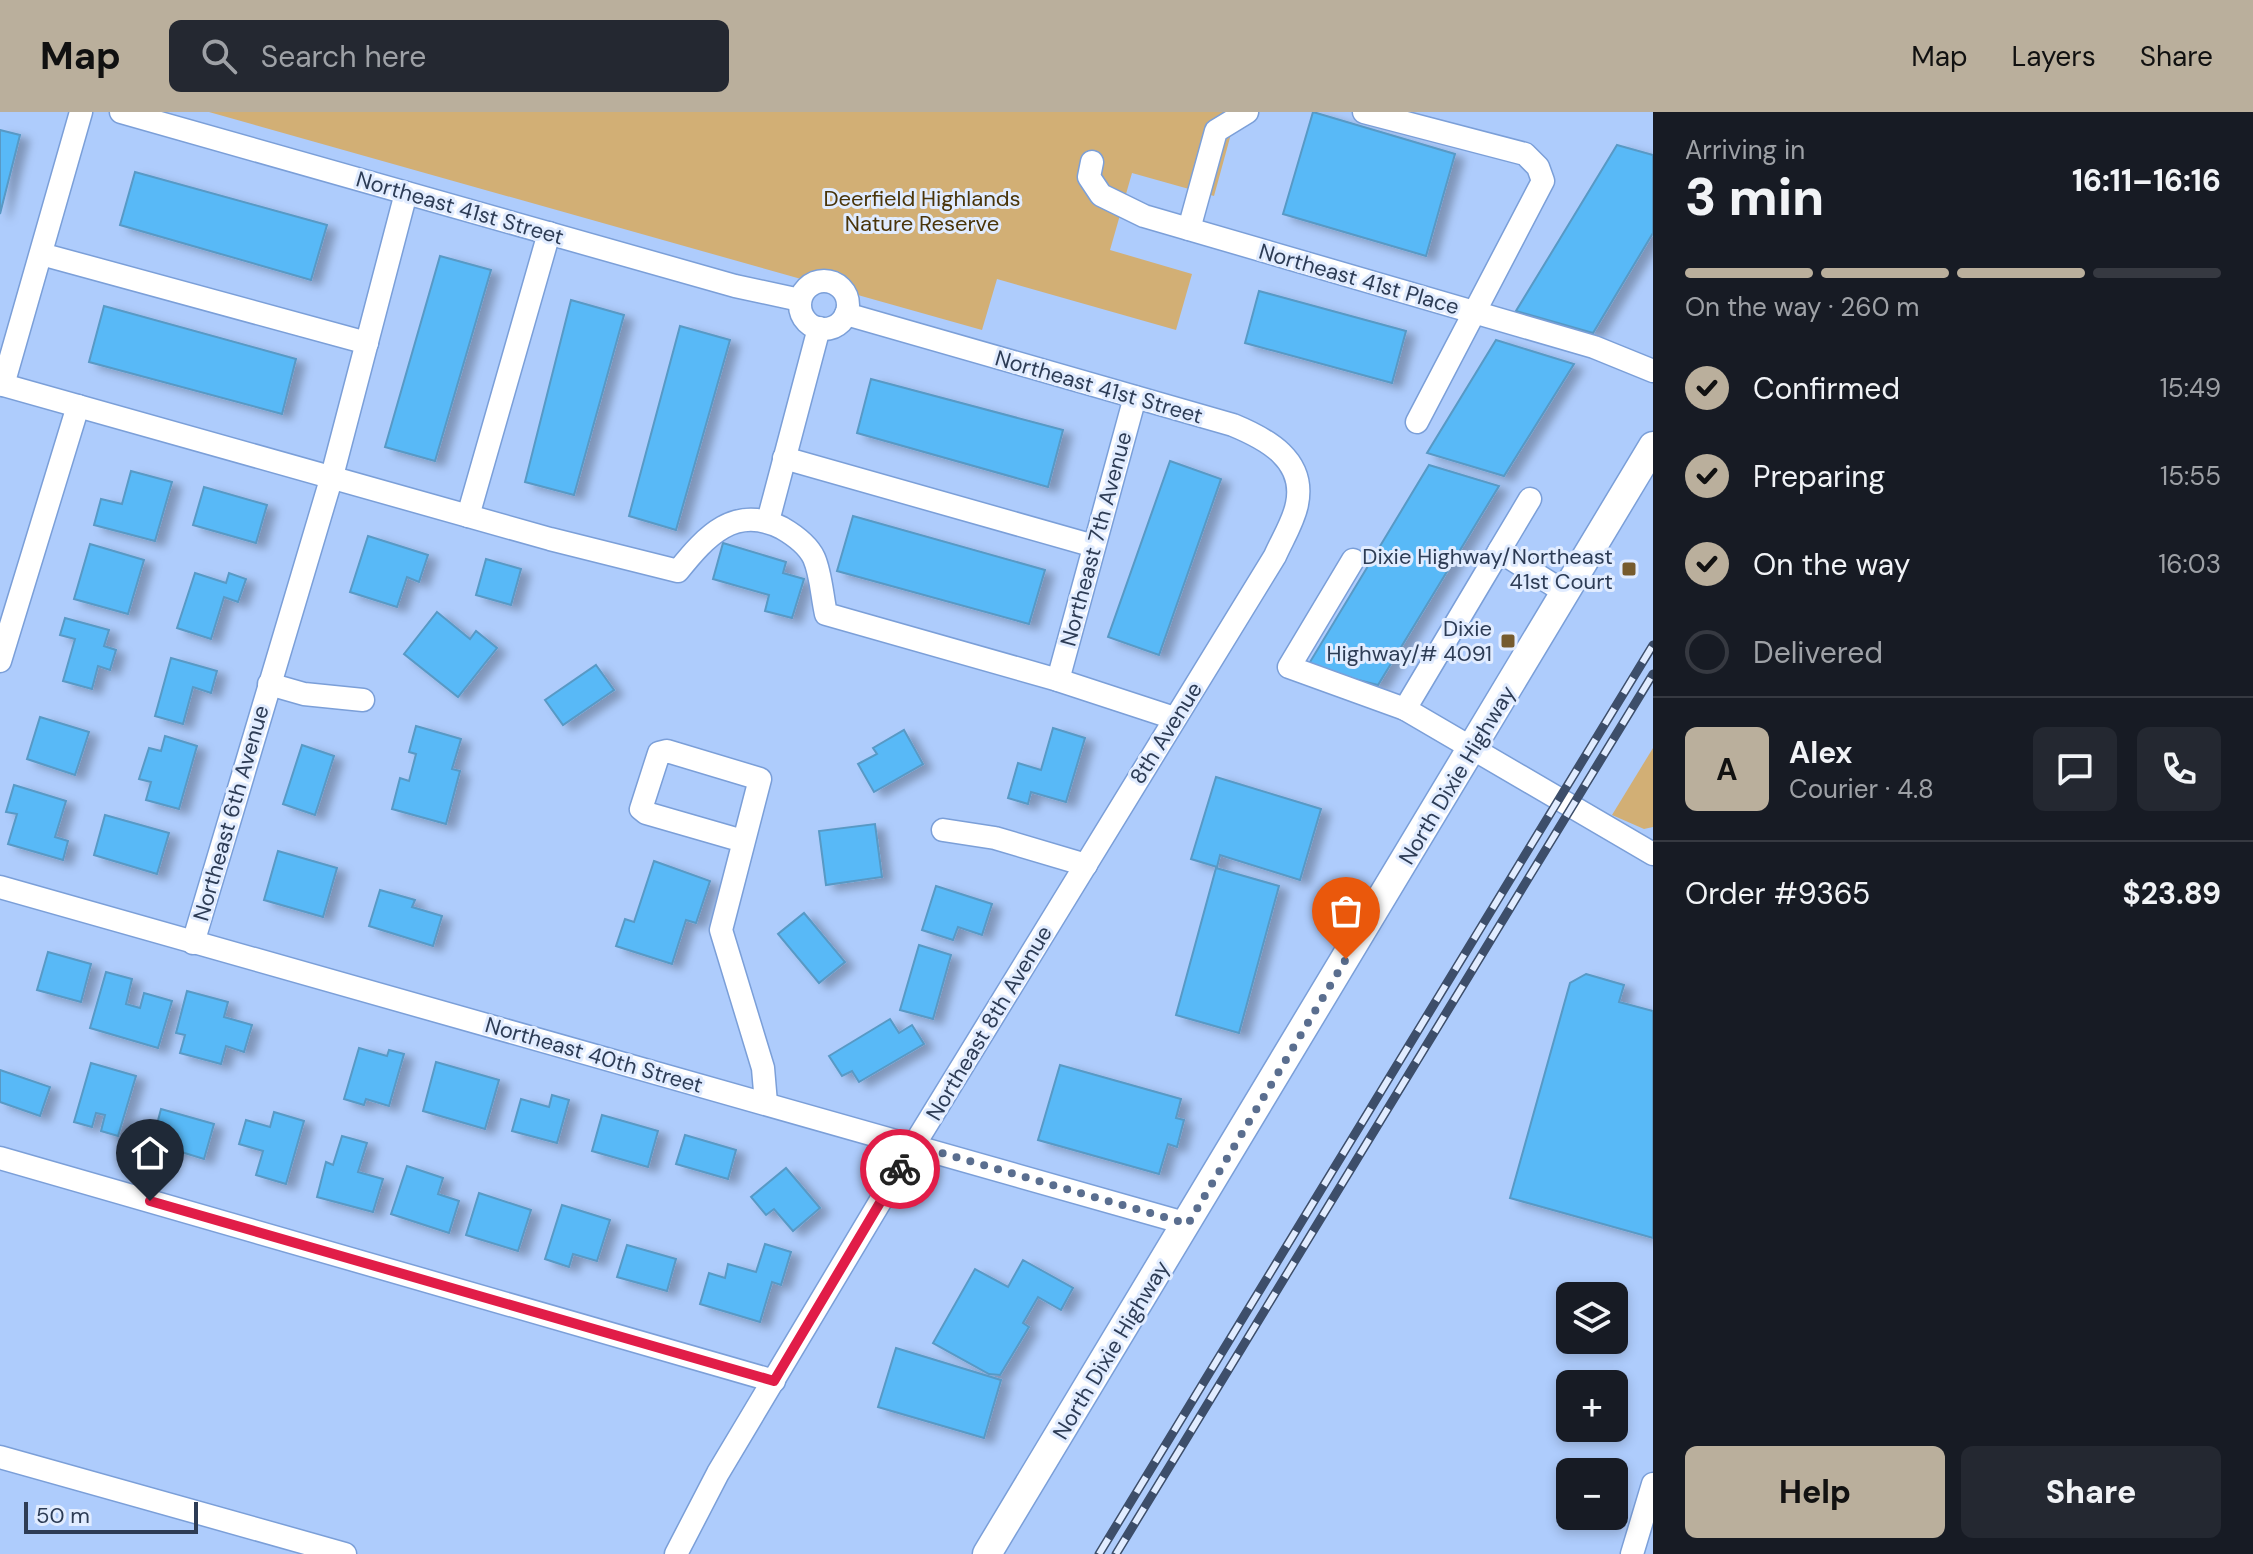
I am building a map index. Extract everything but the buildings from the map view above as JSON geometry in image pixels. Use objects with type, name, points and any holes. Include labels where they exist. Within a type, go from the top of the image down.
[{"type":"main road","name":"North Dixie Highway","points":[[987,1554],[1653,446]]},
{"type":"street","points":[[81,112],[2,385],[468,516],[678,571],[700,544],[732,520],[768,521],[795,535],[814,557],[826,614],[1058,680],[1174,718]]},
{"type":"street","name":"Northeast 41st Street","points":[[121,112],[735,286],[800,300]]},
{"type":"street","points":[[1182,227],[1216,131],[1247,112]]},
{"type":"street","points":[[1364,112],[1525,154],[1538,167],[1543,181],[1417,422]]},
{"type":"street","name":"Northeast 41st Place","points":[[1092,162],[1089,177],[1101,195],[1133,212],[1594,347],[1653,371]]},
{"type":"street","name":"Northeast 6th Avenue","points":[[193,943],[332,476],[406,193]]},
{"type":"street","points":[[468,516],[549,233]]},
{"type":"street","points":[[41,254],[367,343]]},
{"type":"street","points":[[831,282],[846,295],[846,314],[835,326],[819,328],[804,318],[800,300],[811,285],[831,282]]},
{"type":"street","name":"Northeast 41st Street","points":[[846,314],[1233,425],[1267,439],[1294,468]]},
{"type":"street","points":[[768,521],[819,328]]},
{"type":"street","name":"Northeast 7th Avenue","points":[[1058,680],[1135,397]]},
{"type":"street","points":[[0,661],[78,406]]},
{"type":"street","points":[[784,458],[1094,546]]},
{"type":"street","name":"8th Avenue","points":[[1086,865],[1275,556],[1297,503],[1294,468]]},
{"type":"street","points":[[1405,709],[1530,499]]},
{"type":"street","points":[[1499,551],[1566,593]]},
{"type":"street","points":[[1353,560],[1289,667],[1405,709],[1653,854]]},
{"type":"street","name":"Northeast 6th Avenue","points":[[269,684],[304,694],[363,700]]},
{"type":"street","points":[[743,841],[641,809],[659,753],[667,751],[760,779],[721,930],[763,1068],[766,1103]]},
{"type":"street","points":[[943,830],[995,838],[1086,865]]},
{"type":"street","name":"Northeast 8th Avenue","points":[[676,1554],[718,1473],[1086,865]]},
{"type":"street","name":"Northeast 40th Street","points":[[0,887],[1188,1224]]},
{"type":"street","points":[[0,1158],[774,1381]]},
{"type":"street","points":[[0,1457],[345,1554]]},
{"type":"street","points":[[1632,1554],[1653,1484]]},
{"type":"green space","name":"Deerfield Highlands Nature Reserve","points":[[209,112],[1237,112],[1214,196],[1132,173],[1110,250],[1192,274],[1176,330],[997,279],[982,330]]},
{"type":"green space","points":[[1653,748],[1653,827],[1644,829],[1612,815]]},
{"type":"railway","points":[[1099,1554],[1653,645]]},
{"type":"railway","points":[[1116,1554],[1653,674]]},
{"type":"way so far","points":[[900,1169],[914,1145],[1188,1224],[1346,959]]},
{"type":"place","name":"Dixie Highway/Northeast 41st Court","points":[[1629,569]]},
{"type":"place","name":"Dixie Highway/# 4091","points":[[1508,641]]},
{"type":"route","points":[[150,1201],[774,1381],[900,1169]]}]
